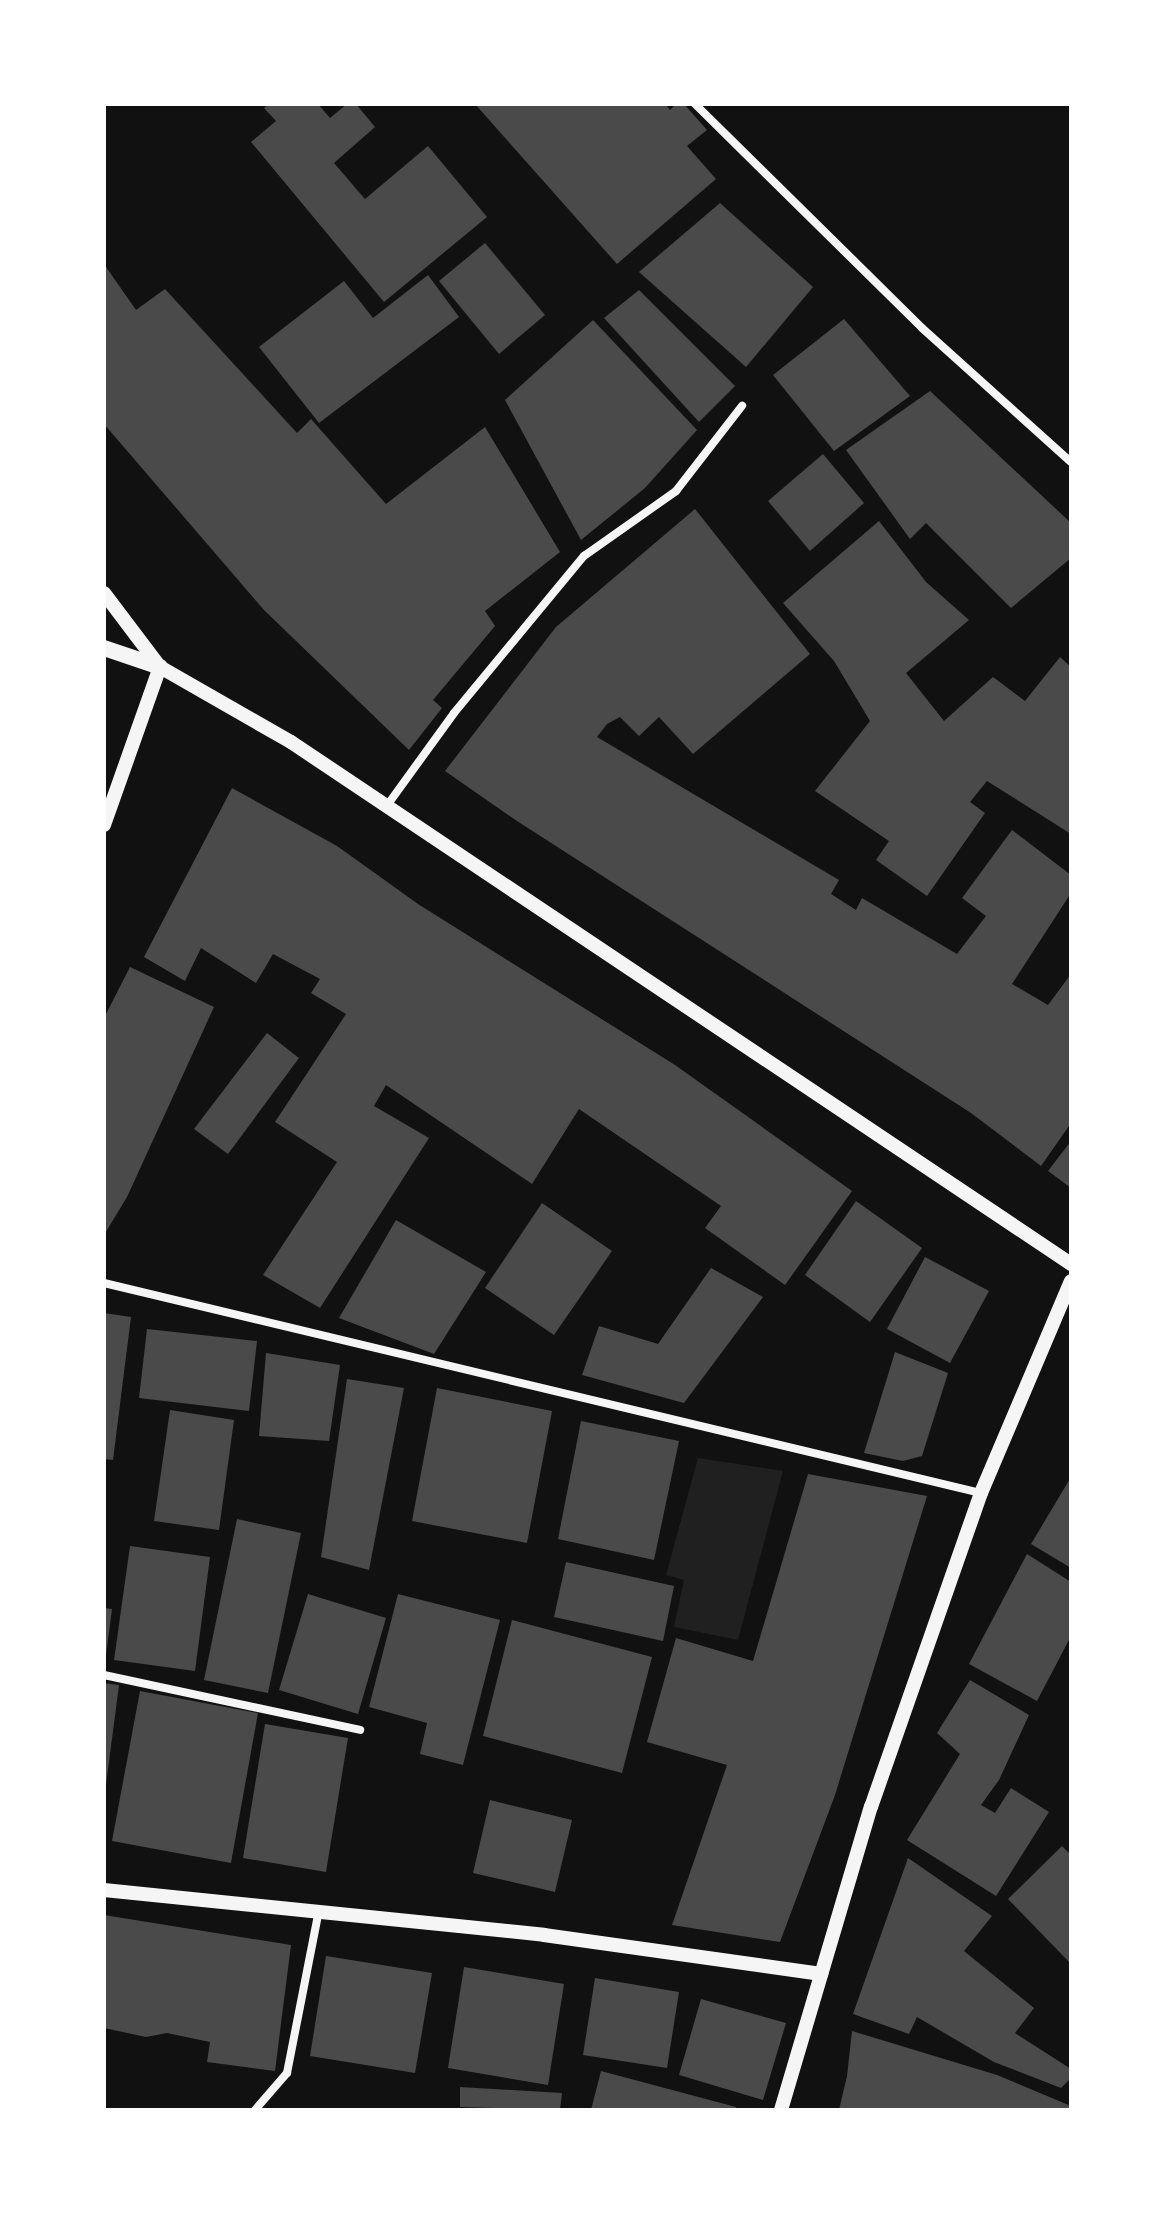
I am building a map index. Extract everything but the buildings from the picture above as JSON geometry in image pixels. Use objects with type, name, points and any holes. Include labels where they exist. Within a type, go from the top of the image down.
[{"type":"main road","points":[[104,648],[160,667]]},
{"type":"street","points":[[695,104],[922,328],[1071,462]]},
{"type":"street","points":[[386,807],[454,713],[584,556],[676,491],[742,406]]},
{"type":"street","points":[[104,593],[160,667],[291,742],[1071,1264]]},
{"type":"street","points":[[104,825],[160,667]]},
{"type":"street","points":[[781,2110],[871,1807],[981,1493],[1071,1281]]},
{"type":"street","points":[[104,1283],[981,1493]]},
{"type":"street","points":[[104,1675],[360,1730]]},
{"type":"street","points":[[104,1890],[319,1909],[544,1935],[821,1974]]},
{"type":"street","points":[[255,2110],[287,2073],[319,1909]]},
{"type":"shaded area","points":[[698,1458],[783,1471],[738,1640],[674,1627],[684,1580],[666,1575]]}]
